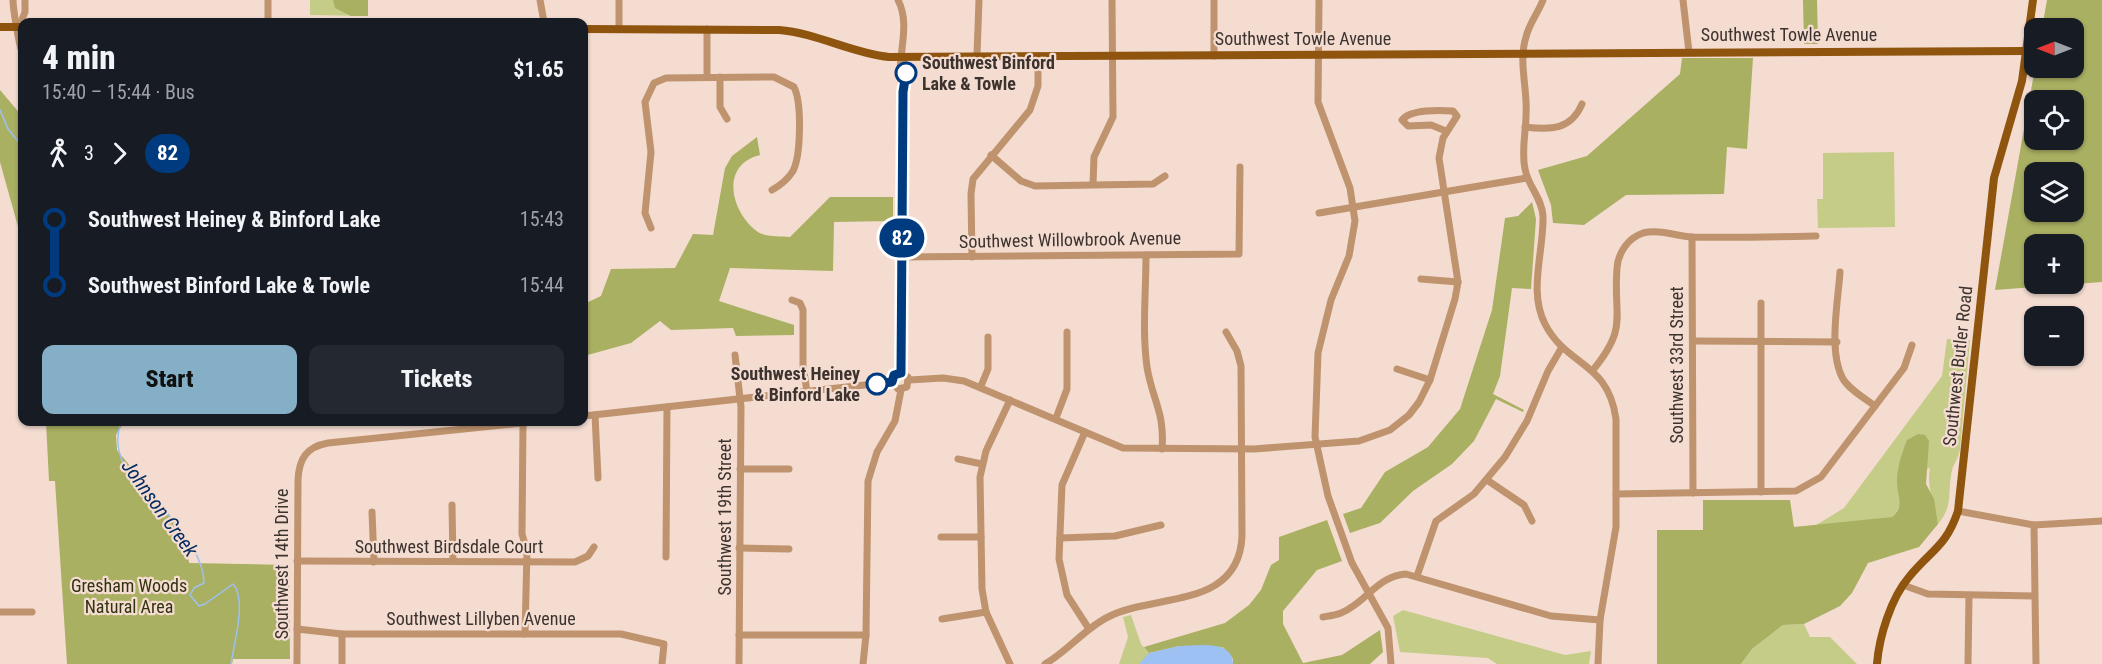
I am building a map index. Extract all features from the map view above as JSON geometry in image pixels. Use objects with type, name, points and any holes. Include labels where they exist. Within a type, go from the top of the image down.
[{"type":"main road","name":"Southwest Butler Road","points":[[2031,18],[2033,0]]},
{"type":"main road","points":[[0,27],[18,27]]},
{"type":"main road","name":"Southwest Towle Avenue","points":[[588,29],[788,31],[863,53],[903,57],[2024,51]]},
{"type":"main road","name":"Southwest Butler Road","points":[[1877,664],[1880,642],[1903,585],[1945,541],[1959,511],[1994,178],[2022,81],[2024,66]]},
{"type":"street","points":[[13,0],[13,14],[18,23]]},
{"type":"street","points":[[23,18],[25,0]]},
{"type":"street","points":[[268,0],[268,18]]},
{"type":"street","points":[[540,0],[543,18]]},
{"type":"street","points":[[618,0],[618,29]]},
{"type":"street","points":[[898,0],[903,17],[900,84],[903,92],[901,373],[909,380],[949,378],[981,386],[1123,447],[1240,449],[1317,446],[1359,441],[1390,430],[1414,409],[1430,380],[1458,282],[1439,159],[1446,131],[1457,116],[1453,111],[1408,115],[1402,120],[1408,126],[1431,125],[1446,131]]},
{"type":"street","points":[[977,55],[979,0]]},
{"type":"street","points":[[1093,184],[1094,157],[1113,117],[1112,0]]},
{"type":"street","points":[[1214,0],[1214,56]]},
{"type":"street","points":[[1319,0],[1317,88],[1321,115],[1350,188],[1354,207],[1352,246],[1331,300],[1318,352],[1314,414],[1317,446],[1328,496],[1352,562],[1389,628],[1391,664]]},
{"type":"street","points":[[1543,0],[1526,35],[1524,53],[1523,154],[1527,178],[1542,212],[1537,285],[1539,307],[1551,335],[1562,347],[1593,370],[1604,383],[1614,404],[1615,536],[1600,620],[1598,664]]},
{"type":"street","points":[[1683,0],[1689,52]]},
{"type":"street","points":[[707,29],[707,76]]},
{"type":"street","points":[[972,256],[972,186],[977,172],[1034,102],[1038,86],[1038,56]]},
{"type":"street","points":[[651,228],[645,213],[651,152],[645,102],[654,83],[674,76],[774,76],[794,87],[799,100],[798,157],[789,176],[772,190]]},
{"type":"street","points":[[720,76],[720,108],[727,119]]},
{"type":"street","points":[[1525,127],[1547,129],[1563,125],[1576,118],[1582,104]]},
{"type":"street","points":[[991,155],[1028,184],[1153,184],[1166,176]]},
{"type":"street","name":"Southwest Willowbrook Avenue","points":[[902,257],[1239,254],[1240,167]]},
{"type":"street","points":[[1319,213],[1527,178]]},
{"type":"street","points":[[1593,370],[1615,339],[1618,324],[1617,266],[1621,251],[1635,237],[1653,231],[1692,237],[1816,236]]},
{"type":"street","name":"Southwest 33rd Street","points":[[1692,237],[1693,493]]},
{"type":"street","points":[[1146,255],[1146,354],[1151,384],[1162,415],[1162,449]]},
{"type":"street","points":[[1840,272],[1836,298],[1838,367],[1843,379],[1875,406]]},
{"type":"street","points":[[1421,279],[1458,282]]},
{"type":"street","points":[[792,300],[801,303],[803,310],[803,365],[807,392]]},
{"type":"street","points":[[1761,303],[1761,492]]},
{"type":"street","points":[[1056,418],[1067,389],[1067,332]]},
{"type":"street","points":[[1045,664],[1089,629],[1125,610],[1213,588],[1237,561],[1242,536],[1241,366],[1237,351],[1226,332]]},
{"type":"street","points":[[981,386],[988,369],[988,337]]},
{"type":"street","points":[[1693,341],[1836,342]]},
{"type":"street","points":[[1616,494],[1796,491],[1814,483],[1832,464],[1904,368],[1912,345]]},
{"type":"street","points":[[1417,576],[1436,521],[1468,500],[1487,480],[1527,421],[1548,371],[1562,347]]},
{"type":"street","name":"Southwest 19th Street","points":[[735,355],[739,399],[740,469],[739,664]]},
{"type":"street","points":[[1397,369],[1430,380]]},
{"type":"street","points":[[901,373],[894,375],[892,382],[895,388],[901,390],[907,387],[909,380]]},
{"type":"street","points":[[588,416],[892,382]]},
{"type":"street","points":[[863,664],[866,635],[868,481],[877,452],[895,421],[901,390]]},
{"type":"street","points":[[1010,664],[986,612],[980,578],[982,464],[1011,400]]},
{"type":"street","points":[[666,557],[667,407]]},
{"type":"street","points":[[595,415],[598,478]]},
{"type":"street","name":"Southwest 14th Drive","points":[[297,664],[300,464],[307,451],[321,444],[494,426]]},
{"type":"street","points":[[523,426],[522,534],[526,562],[525,634]]},
{"type":"street","points":[[1085,432],[1062,485],[1059,559],[1062,580],[1071,601],[1089,629]]},
{"type":"street","points":[[958,459],[982,464]]},
{"type":"street","points":[[740,469],[789,469]]},
{"type":"street","points":[[1487,480],[1524,505],[1532,520]]},
{"type":"street","points":[[452,505],[453,561]]},
{"type":"street","points":[[1959,511],[2034,525],[2102,521]]},
{"type":"street","points":[[372,512],[374,562]]},
{"type":"street","points":[[1060,538],[1115,536],[1161,525]]},
{"type":"street","points":[[2034,525],[2036,664]]},
{"type":"street","points":[[941,537],[981,537]]},
{"type":"street","name":"Southwest Birdsdale Court","points":[[297,561],[575,562],[588,556],[594,547]]},
{"type":"street","points":[[739,549],[789,549]]},
{"type":"street","points":[[1323,617],[1343,612],[1389,578],[1397,575],[1417,576],[1551,616],[1600,620]]},
{"type":"street","points":[[1903,585],[1928,594],[2034,596]]},
{"type":"street","points":[[1968,664],[1969,596]]},
{"type":"street","points":[[0,612],[32,612]]},
{"type":"street","points":[[942,619],[986,612]]},
{"type":"street","name":"Southwest Lillyben Avenue","points":[[297,629],[342,634],[621,634],[664,644],[662,664]]},
{"type":"street","points":[[342,634],[342,664]]},
{"type":"street","points":[[739,635],[866,635]]},
{"type":"green space","points":[[310,0],[368,0],[368,16],[310,15]]},
{"type":"green space","points":[[333,0],[368,0],[368,16],[351,16],[335,8]]},
{"type":"green space","points":[[1803,0],[1817,0],[1818,44],[1804,44]]},
{"type":"green space","points":[[2047,0],[2102,0],[2102,282],[2084,283],[2084,234],[2024,234],[2024,288],[1995,290],[2024,129],[2024,150],[2084,150],[2084,90],[2031,90],[2033,78],[2084,78],[2084,18],[2044,18]]},
{"type":"green space","points":[[1682,58],[1753,58],[1747,149],[1727,147],[1724,194],[1626,195],[1584,225],[1553,223],[1551,205],[1538,170],[1587,156],[1680,74]]},
{"type":"green space","points":[[0,90],[18,111],[18,227],[0,162]]},
{"type":"green space","points":[[757,137],[760,155],[747,160],[739,169],[734,179],[734,190],[741,213],[761,234],[790,237],[830,197],[893,197],[893,221],[834,222],[833,271],[730,268],[719,301],[794,325],[794,335],[736,336],[733,328],[671,330],[660,321],[631,343],[588,355],[588,302],[601,296],[611,269],[675,268],[693,234],[713,235],[725,168],[732,156]]},
{"type":"green space","points":[[1894,152],[1895,227],[1818,228],[1817,199],[1823,199],[1823,153]]},
{"type":"green space","points":[[1532,202],[1536,219],[1531,289],[1512,288],[1500,376],[1493,394],[1524,410],[1523,412],[1496,399],[1474,441],[1452,464],[1413,491],[1380,523],[1350,533],[1343,514],[1361,508],[1385,472],[1428,447],[1460,409],[1492,310],[1505,218],[1518,216]]},
{"type":"green space","points":[[1947,339],[1970,340],[1960,449],[1952,470],[1948,505],[1943,517],[1938,524],[1930,489],[1930,468],[1897,482],[1899,505],[1892,517],[1813,527],[1844,508],[1942,376]]},
{"type":"green space","name":"Gresham Woods Natural Area","points":[[46,426],[122,426],[116,435],[117,450],[172,519],[187,549],[189,563],[289,565],[290,659],[233,659],[232,664],[67,664],[55,481],[49,481]]},
{"type":"green space","points":[[1918,434],[1925,435],[1929,441],[1926,484],[1934,499],[1938,524],[1919,547],[1868,563],[1852,593],[1840,606],[1804,624],[1783,625],[1752,649],[1741,664],[1657,664],[1657,530],[1703,530],[1703,500],[1790,500],[1794,527],[1892,517],[1899,505],[1897,476],[1902,455],[1907,440]]},
{"type":"green space","points":[[1327,520],[1342,561],[1317,570],[1283,611],[1283,624],[1303,663],[1342,655],[1380,630],[1383,652],[1370,664],[1233,664],[1233,659],[1223,647],[1179,646],[1149,653],[1144,647],[1225,623],[1249,605],[1261,590],[1271,565],[1279,560],[1279,537]]},
{"type":"green space","points":[[1403,610],[1565,655],[1591,651],[1589,664],[1497,664],[1488,658],[1400,652],[1393,616]]},
{"type":"green space","points":[[1131,615],[1141,644],[1149,653],[1179,646],[1223,647],[1233,664],[1119,664],[1128,637],[1123,617]]},
{"type":"green space","points":[[1804,624],[1810,637],[1830,637],[1857,664],[1741,664],[1752,649],[1783,625]]},
{"type":"water","points":[[1179,646],[1220,647],[1231,656],[1233,664],[1139,664],[1149,653]]},
{"type":"waterway","name":"Johnson Creek","points":[[0,110],[8,129],[18,141]]},
{"type":"waterway","name":"Johnson Creek","points":[[120,426],[118,444],[129,474],[144,490],[154,495],[185,536],[198,558],[204,583],[194,588],[190,595],[199,606],[233,584],[237,591],[239,611],[231,664]]},
{"type":"bus line","name":"82","points":[[877,384],[892,382],[894,375],[901,373],[903,92],[906,73]]},
{"type":"place","name":"Southwest Binford Lake & Towle","points":[[906,73]]},
{"type":"place","name":"Southwest Heiney & Binford Lake","points":[[877,384]]}]
